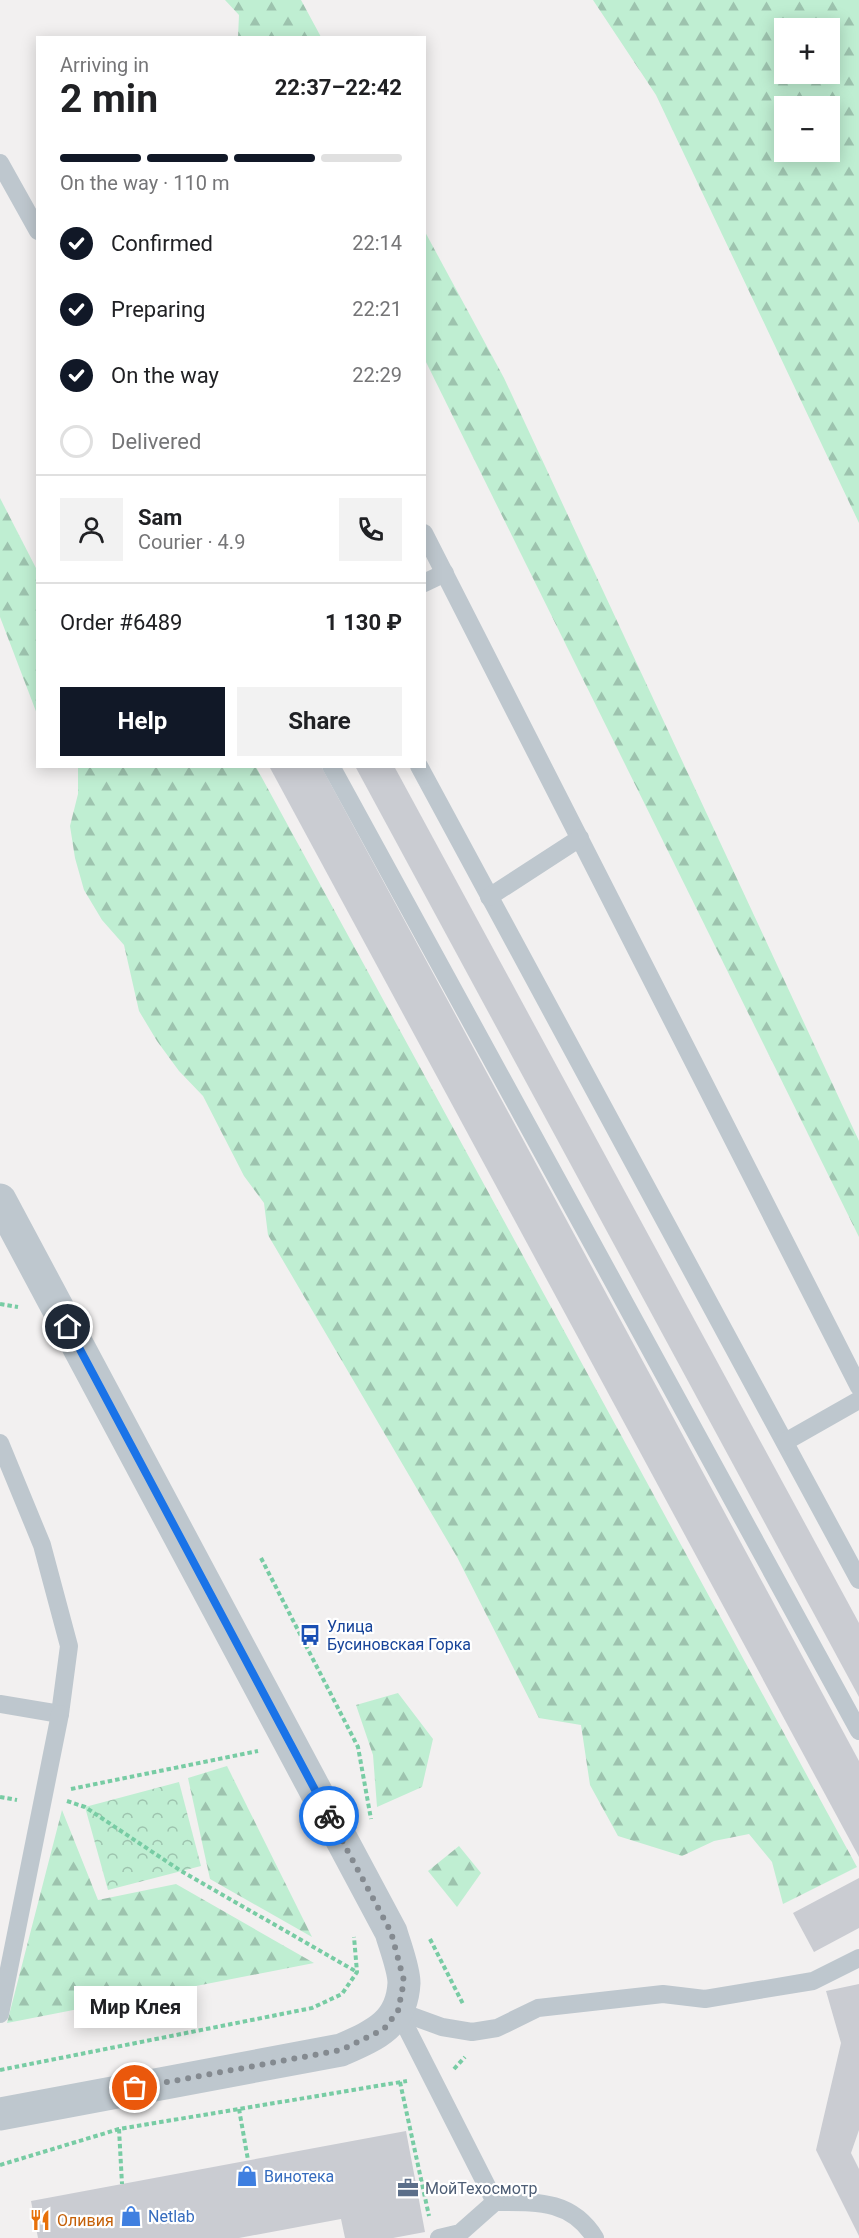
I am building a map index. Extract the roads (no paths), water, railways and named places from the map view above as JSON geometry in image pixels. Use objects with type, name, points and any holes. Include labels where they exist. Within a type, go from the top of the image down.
[{"type":"street","points":[[0,1200],[391,1932],[404,1981],[398,2011],[384,2029],[341,2050],[0,2114]]},
{"type":"lane","points":[[0,163],[36,227]]},
{"type":"lane","points":[[426,538],[859,1387]]},
{"type":"lane","points":[[426,583],[445,573]]},
{"type":"lane","points":[[332,768],[859,1731]]},
{"type":"lane","points":[[420,768],[859,1580]]},
{"type":"lane","points":[[489,897],[580,838]]},
{"type":"lane","points":[[785,1442],[859,1400]]},
{"type":"lane","points":[[0,1443],[42,1545],[69,1646],[60,1714],[0,2014]]},
{"type":"lane","points":[[0,1704],[60,1714]]},
{"type":"lane","points":[[398,2011],[442,2027],[472,2032],[497,2028],[538,2008],[663,1994],[705,1999],[813,1981],[859,1958]]},
{"type":"lane","points":[[398,2011],[495,2202]]},
{"type":"lane","points":[[439,2238],[460,2234],[495,2202],[544,2202],[573,2214],[596,2238]]},
{"type":"place","name":"Улица Бусиновская Горка","points":[[310,1635]]},
{"type":"place","name":"Мир Клея","points":[[135,2088]]},
{"type":"place","name":"Винотека","points":[[247,2176]]},
{"type":"place","name":"МойТехосмотр","points":[[408,2188]]},
{"type":"place","name":"Netlab","points":[[131,2216]]},
{"type":"place","name":"Оливия","points":[[40,2220]]}]
